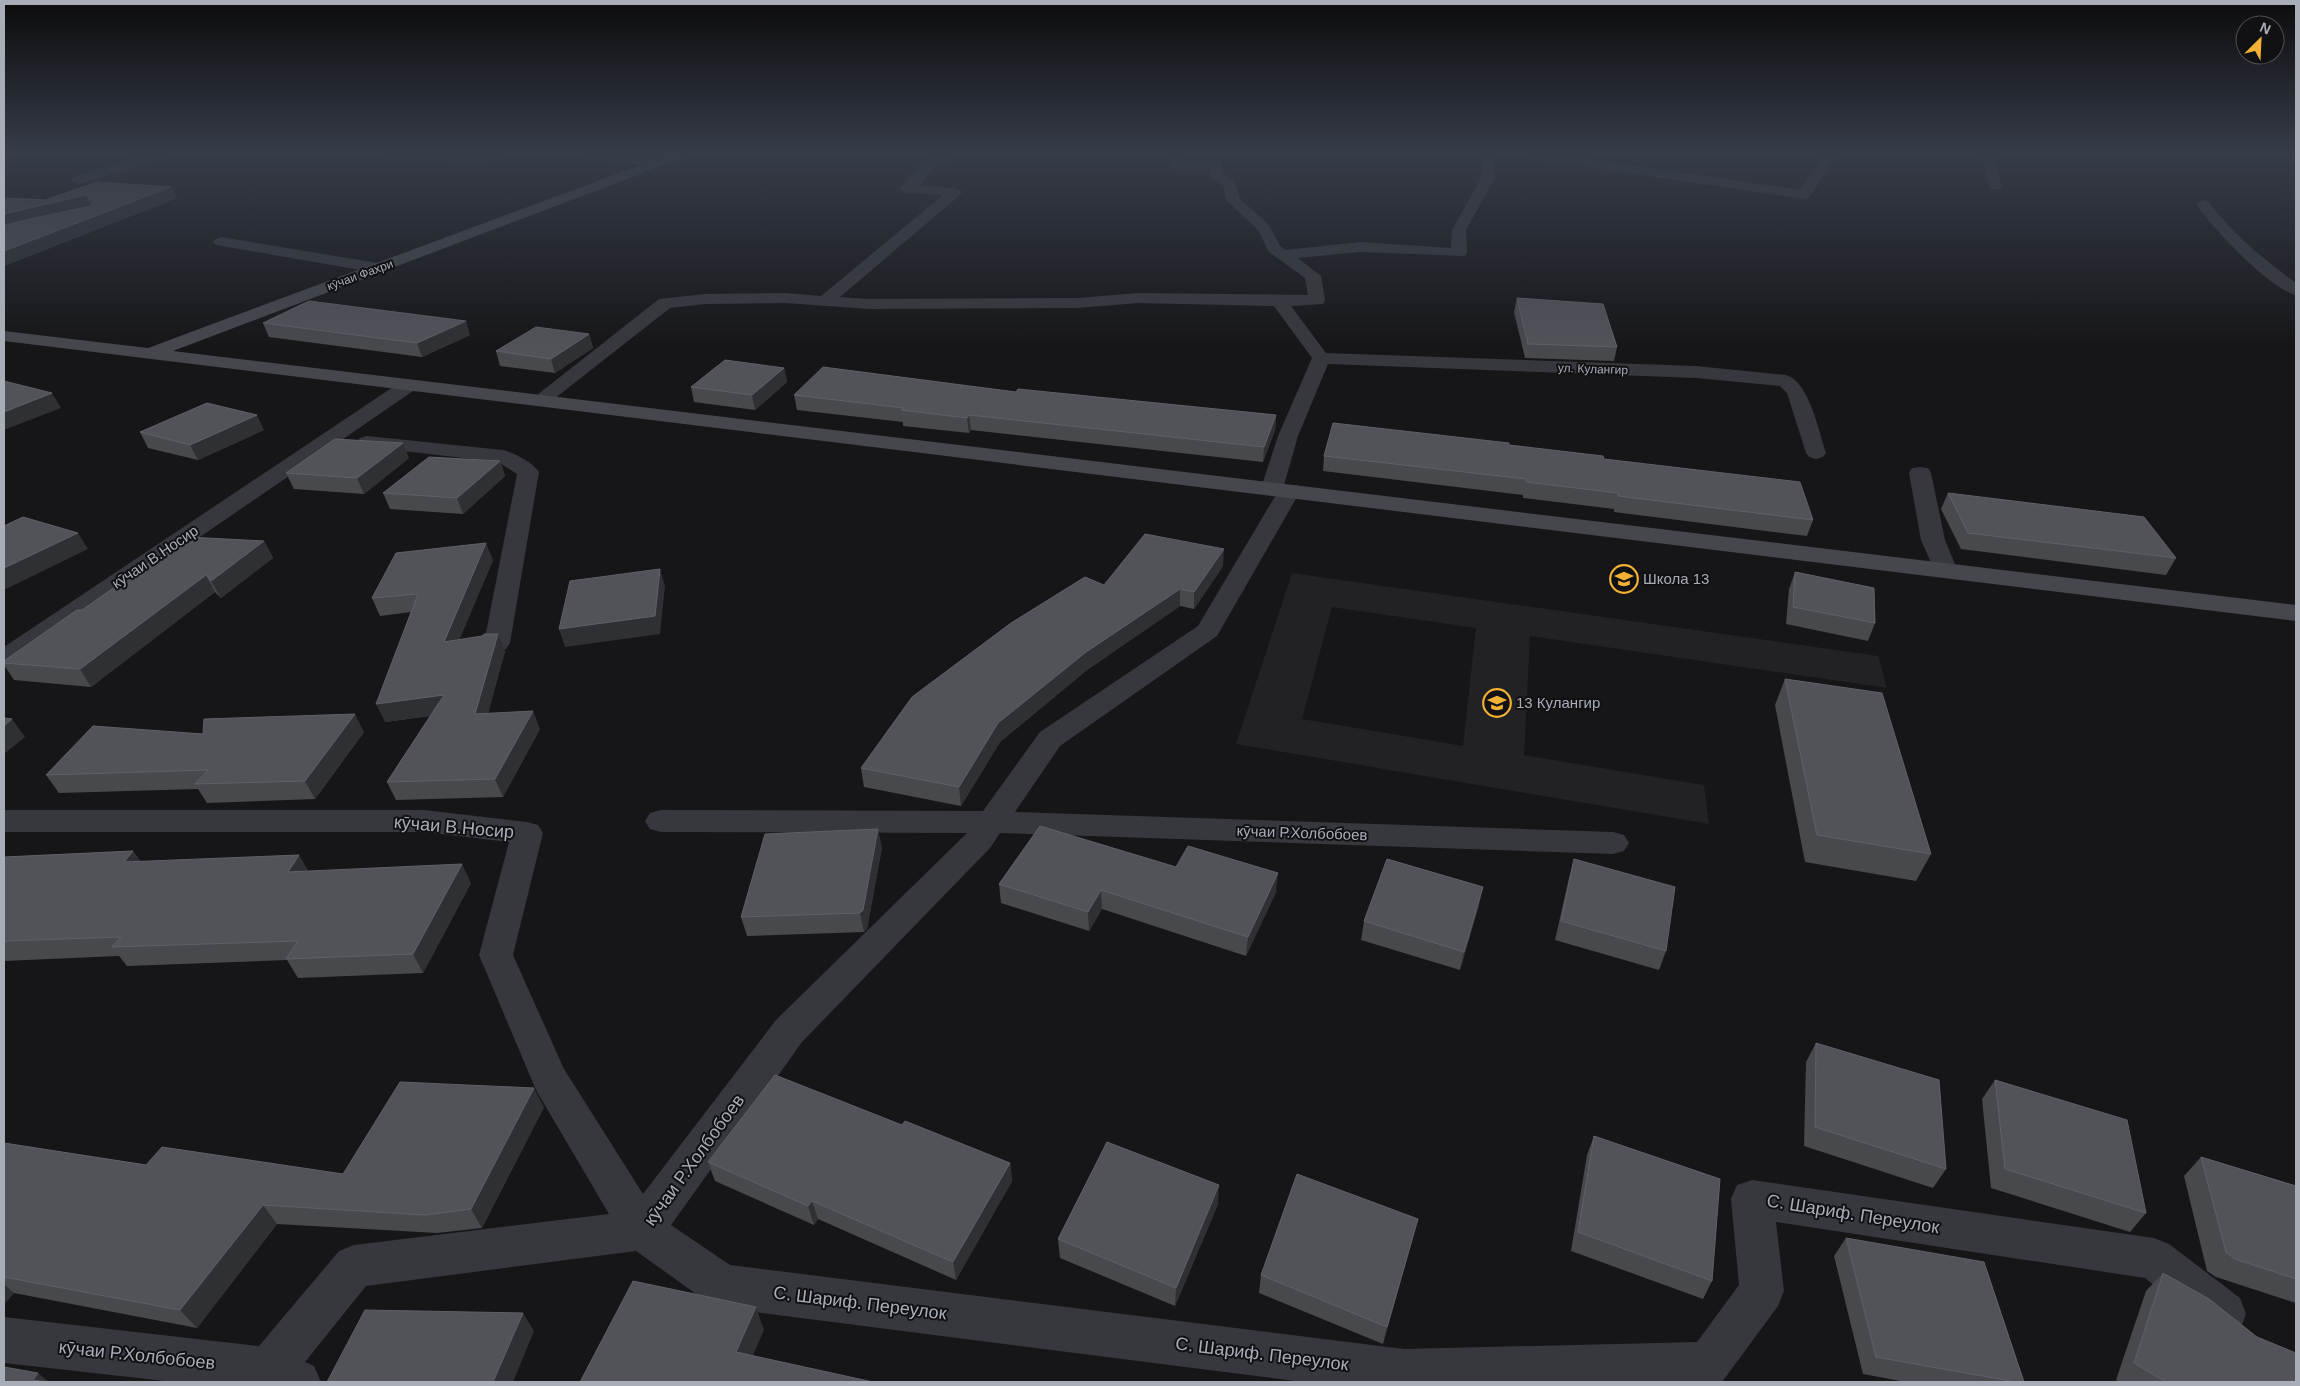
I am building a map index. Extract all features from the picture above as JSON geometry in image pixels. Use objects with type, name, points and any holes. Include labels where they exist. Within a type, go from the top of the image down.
[{"type":"main road","name":"кӯчаи Фахри","points":[[150,353],[510,219]]},
{"type":"main road","points":[[4,336],[408,385],[542,399],[2296,613]]},
{"type":"street","points":[[825,301],[923,219]]},
{"type":"street","points":[[542,399],[665,303],[705,299],[786,298],[869,304],[1067,303],[1138,298],[1317,300],[1313,276],[1274,248],[1264,228],[1254,219]]},
{"type":"street","points":[[1284,255],[1360,247],[1459,253],[1459,230],[1465,219]]},
{"type":"street","points":[[2214,219],[2248,256],[2296,290]]},
{"type":"street","points":[[221,242],[378,268]]},
{"type":"street","points":[[1279,301],[1321,358]]},
{"type":"street","name":"ул. Кулангир","points":[[1321,358],[1696,372],[1786,381],[1796,392],[1816,453]]},
{"type":"street","name":"кӯчаи Р.Холбобоев","points":[[4,1340],[284,1376],[354,1266],[642,1230],[789,1031],[979,840],[1050,739],[1208,632],[1281,489],[1288,436],[1321,358]]},
{"type":"street","name":"кӯчаи В.Носир","points":[[4,659],[408,385]]},
{"type":"street","points":[[330,438],[503,456],[528,472],[496,643]]},
{"type":"street","points":[[1920,473],[1933,540],[1945,569]]},
{"type":"street","name":"кӯчаи В.Носир","points":[[4,822],[424,821],[527,834],[496,954],[549,1078],[642,1230]]},
{"type":"street","name":"кӯчаи Р.Холбобоев","points":[[661,821],[992,822],[1613,843]]},
{"type":"street","name":"С. Шариф. Переулок","points":[[642,1230],[722,1286],[732,1288],[1404,1372],[1708,1365],[1762,1291],[1752,1199],[2154,1259],[2254,1337]]},
{"type":"shaded area","name":"13 Кулангир","points":[[1292,573],[1878,656],[1887,688],[1530,636],[1524,755],[1704,785],[1709,824],[1236,744]],"holes":[[[1332,607],[1476,628],[1463,746],[1302,719]]]},
{"type":"building","points":[[32,219],[88,219],[4,251],[4,226]]},
{"type":"building","points":[[1517,298],[1603,304],[1617,347],[1528,344]]},
{"type":"building","points":[[309,301],[466,321],[417,343],[263,323]]},
{"type":"building","points":[[536,327],[589,334],[551,359],[496,351]]},
{"type":"building","points":[[725,360],[784,368],[752,395],[691,387]]},
{"type":"building","points":[[823,367],[1016,392],[1018,389],[1276,415],[1264,447],[969,415],[967,418],[901,410],[904,408],[794,395]]},
{"type":"building","points":[[4,381],[52,393],[4,412]]},
{"type":"building","points":[[207,403],[257,415],[190,445],[140,432]]},
{"type":"building","points":[[1333,423],[1509,443],[1509,445],[1603,456],[1604,459],[1800,482],[1813,520],[1618,496],[1618,493],[1526,482],[1526,479],[1324,456]]},
{"type":"building","points":[[335,439],[403,443],[357,478],[286,473]]},
{"type":"building","points":[[429,457],[500,461],[457,498],[383,493]]},
{"type":"building","points":[[1948,493],[2144,517],[2176,558],[1968,533]]},
{"type":"building","points":[[23,517],[78,533],[4,568],[4,526]]},
{"type":"building","points":[[1145,534],[1224,549],[1194,592],[1180,589],[1086,652],[998,723],[959,787],[861,768],[912,697],[1011,623],[1085,577],[1104,585]]},
{"type":"building","points":[[187,537],[264,541],[211,581],[206,575],[80,669],[4,663],[4,661],[77,610],[82,610]]},
{"type":"building","points":[[486,543],[444,642],[482,636],[484,634],[498,634],[475,714],[533,711],[495,779],[387,782],[444,695],[376,704],[418,594],[372,598],[396,553]]},
{"type":"building","points":[[660,569],[655,616],[559,629],[570,581]]},
{"type":"building","points":[[1795,572],[1874,588],[1875,623],[1793,607]]},
{"type":"building","points":[[1785,679],[1882,693],[1931,854],[1817,835]]},
{"type":"building","points":[[355,714],[305,781],[195,784],[208,770],[46,775],[93,726],[203,734],[204,719]]},
{"type":"building","points":[[4,718],[12,719],[4,726]]},
{"type":"building","points":[[1040,826],[1176,867],[1188,846],[1278,873],[1248,937],[1101,890],[1088,912],[999,884]]},
{"type":"building","points":[[878,829],[863,910],[860,913],[741,917],[765,834]]},
{"type":"building","points":[[133,851],[124,862],[299,855],[288,872],[462,864],[413,954],[286,959],[298,941],[112,947],[121,937],[4,941],[4,857]]},
{"type":"building","points":[[1387,859],[1483,887],[1464,952],[1364,921]]},
{"type":"building","points":[[1574,859],[1675,887],[1666,951],[1561,921]]},
{"type":"building","points":[[1816,1043],[1939,1080],[1946,1169],[1815,1127]]},
{"type":"building","points":[[775,1075],[902,1125],[905,1121],[1010,1163],[953,1262],[812,1201],[808,1206],[708,1162]]},
{"type":"building","points":[[1995,1080],[2127,1120],[2146,1213],[2005,1169]]},
{"type":"building","points":[[400,1082],[534,1088],[471,1209],[425,1215],[263,1205],[180,1310],[4,1277],[4,1143],[146,1165],[162,1147],[343,1174]]},
{"type":"building","points":[[1594,1136],[1720,1179],[1712,1281],[1578,1232]]},
{"type":"building","points":[[1107,1142],[1219,1185],[1176,1288],[1058,1239]]},
{"type":"building","points":[[2201,1157],[2296,1186],[2296,1279],[2235,1259],[2226,1252]]},
{"type":"building","points":[[1297,1174],[1418,1219],[1387,1327],[1261,1275]]},
{"type":"building","points":[[1846,1238],[1984,1262],[2024,1382],[1876,1357]]},
{"type":"building","points":[[2163,1273],[2209,1299],[2257,1337],[2296,1353],[2296,1382],[2166,1382],[2134,1363]]},
{"type":"building","points":[[633,1281],[756,1307],[736,1352],[873,1382],[580,1382]]},
{"type":"building","points":[[365,1310],[523,1313],[493,1382],[327,1382]]},
{"type":"building","points":[[4,1367],[38,1373],[33,1380],[47,1382],[4,1382]]},
{"type":"place","name":"Школа 13","points":[[1624,579]]},
{"type":"place","name":"13 Кулангир","points":[[1497,703]]}]
